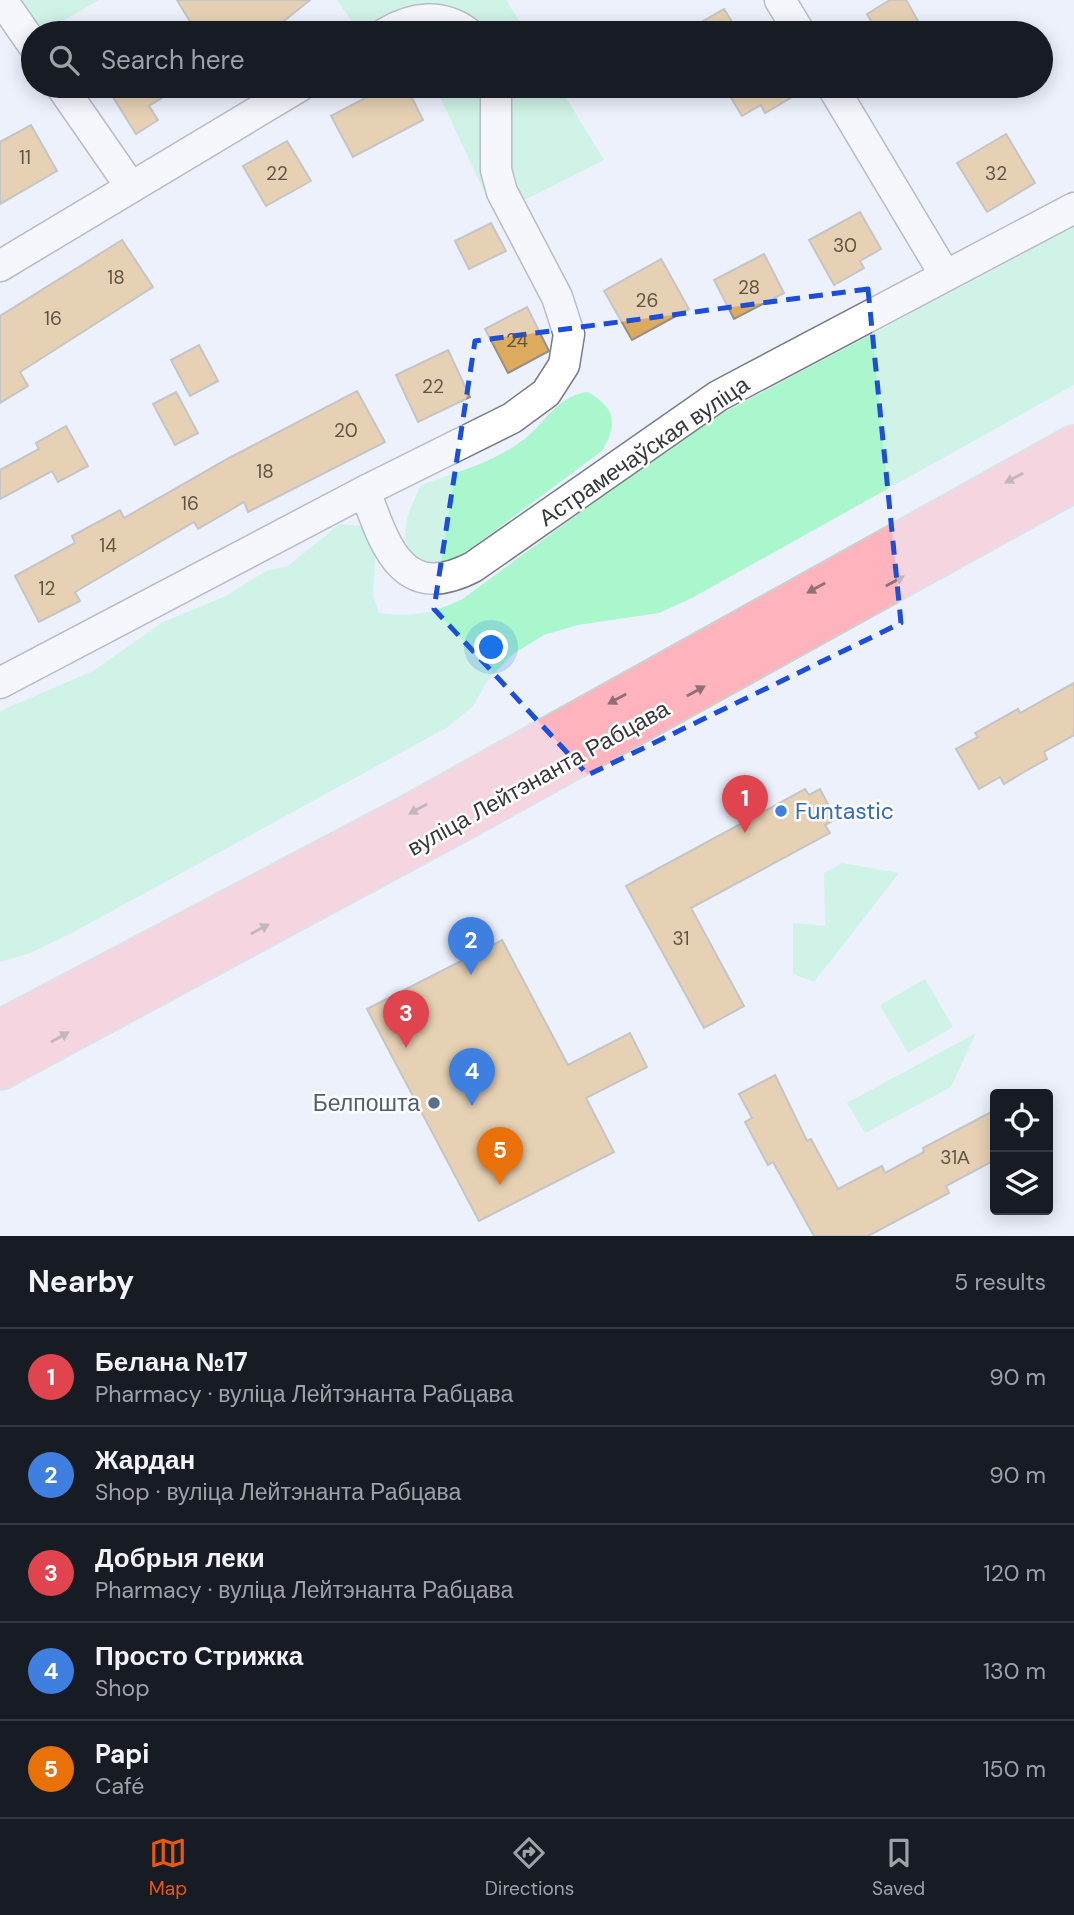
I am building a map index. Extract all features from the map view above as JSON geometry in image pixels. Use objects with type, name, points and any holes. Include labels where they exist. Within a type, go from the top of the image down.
[{"type":"highway","name":"вуліца Лейтэнанта Рабцава","points":[[0,1030],[412,813],[1074,445]]},
{"type":"highway","name":"вуліца Лейтэнанта Рабцава","points":[[0,1070],[474,814],[1074,482]]},
{"type":"street","points":[[2,0],[21,28]]},
{"type":"street","points":[[780,0],[793,21]]},
{"type":"street","points":[[414,21],[444,21]]},
{"type":"street","points":[[69,98],[131,187]]},
{"type":"street","points":[[0,266],[280,98]]},
{"type":"street","points":[[0,683],[365,491],[512,418],[546,393],[557,378],[569,348],[569,334],[557,297],[502,192],[496,170],[496,98]]},
{"type":"street","points":[[838,98],[945,275]]},
{"type":"street","name":"Астрамечаўская вуліца","points":[[365,491],[386,548],[398,561],[415,575],[438,580],[455,577],[718,396],[1074,208]]},
{"type":"highlighted area","points":[[868,289],[901,623],[588,775],[434,609],[475,341]]},
{"type":"green space","points":[[19,0],[99,0],[63,21],[34,21]]},
{"type":"green space","points":[[337,0],[506,0],[519,21],[352,21]]},
{"type":"green space","points":[[441,98],[566,98],[604,160],[495,215]]},
{"type":"green space","points":[[1074,227],[1074,385],[692,598],[659,613],[578,625],[544,635],[513,654],[488,680],[473,706],[448,727],[70,934],[30,953],[0,962],[0,711],[93,671],[163,622],[226,596],[266,571],[288,566],[340,524],[361,526],[376,547],[373,595],[379,613],[421,613],[461,600],[698,426]]},
{"type":"green space","points":[[588,392],[604,404],[612,417],[610,433],[602,451],[470,549],[442,565],[413,561],[405,531],[408,514],[421,485],[505,452],[529,435],[562,402]]},
{"type":"green space","points":[[842,863],[899,873],[814,982],[793,974],[793,923],[825,926],[824,873]]},
{"type":"green space","points":[[925,979],[953,1027],[908,1053],[880,1005]]},
{"type":"green space","points":[[976,1033],[951,1087],[865,1133],[847,1103]]},
{"type":"building","points":[[177,0],[310,0],[284,21],[190,21]]},
{"type":"building","points":[[890,0],[906,0],[918,21],[871,21],[867,14]]},
{"type":"building","points":[[724,9],[732,21],[703,21]]},
{"type":"building","points":[[114,98],[162,98],[149,106],[158,120],[136,134]]},
{"type":"building","points":[[365,98],[412,98],[423,120],[353,157],[331,116]]},
{"type":"building","points":[[731,98],[791,98],[765,113],[761,105],[742,116]]},
{"type":"building","points":[[31,125],[57,171],[0,204],[0,142]]},
{"type":"building","points":[[1006,134],[1035,183],[987,212],[957,163]]},
{"type":"building","points":[[287,141],[311,181],[266,206],[243,166]]},
{"type":"building","points":[[860,212],[881,249],[860,261],[864,268],[834,285],[809,240]]},
{"type":"building","points":[[491,223],[506,251],[469,269],[455,241]]},
{"type":"building","points":[[122,240],[153,287],[20,372],[28,386],[0,403],[0,316]]},
{"type":"building","points":[[764,254],[784,293],[734,319],[714,280]]},
{"type":"building","points":[[661,259],[689,309],[632,340],[604,291]]},
{"type":"building","points":[[527,307],[549,351],[508,373],[485,329]]},
{"type":"building","points":[[199,345],[218,381],[190,396],[171,360]]},
{"type":"building","points":[[448,350],[470,397],[418,422],[396,375]]},
{"type":"building","points":[[357,391],[385,442],[248,512],[244,502],[198,529],[194,522],[75,592],[80,601],[39,622],[15,576],[75,543],[72,536],[120,510],[124,518],[229,458]]},
{"type":"building","points":[[176,392],[198,433],[175,445],[153,404]]},
{"type":"building","points":[[66,426],[88,466],[58,482],[52,471],[0,499],[0,470],[39,449],[36,443]]},
{"type":"building","points":[[1074,683],[1074,735],[1044,752],[1047,759],[1004,784],[1000,777],[979,789],[956,749],[978,737],[975,733],[1018,709],[1020,713]]},
{"type":"building","points":[[805,789],[809,795],[820,789],[836,819],[825,825],[830,833],[691,908],[744,1006],[704,1028],[626,886]]},
{"type":"building","points":[[502,940],[568,1065],[630,1033],[647,1067],[586,1098],[614,1152],[479,1221],[367,1009]]},
{"type":"building","points":[[775,1075],[807,1141],[811,1139],[838,1189],[882,1166],[885,1173],[924,1152],[923,1148],[990,1113],[990,1163],[946,1186],[949,1193],[868,1236],[814,1236],[773,1162],[768,1165],[745,1122],[752,1118],[739,1094]]},
{"type":"place","name":"Funtastic","points":[[781,811]]},
{"type":"place","name":"Белана №17","points":[[745,833]]},
{"type":"place","name":"Жардан","points":[[471,975]]},
{"type":"place","name":"Добрыя леки","points":[[406,1048]]},
{"type":"place","name":"Белпошта","points":[[434,1103]]},
{"type":"place","name":"Просто Стрижка","points":[[472,1106]]},
{"type":"place","name":"Papi","points":[[500,1185]]}]
